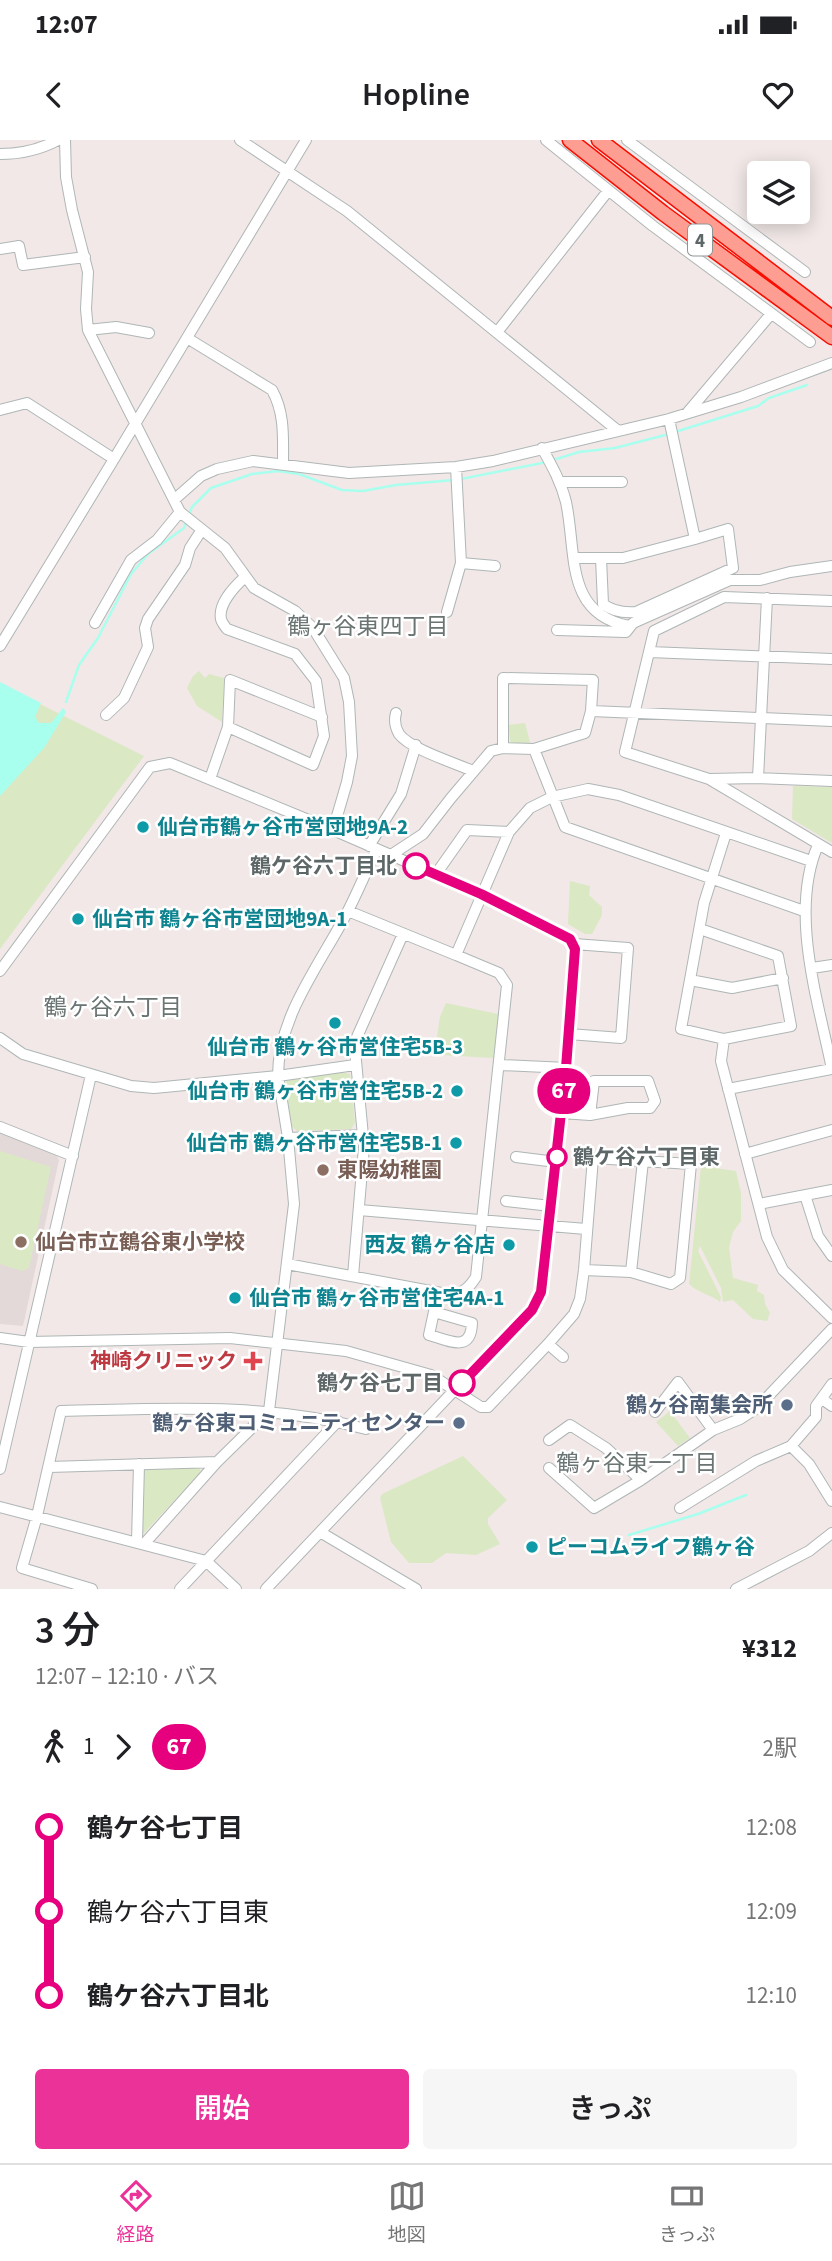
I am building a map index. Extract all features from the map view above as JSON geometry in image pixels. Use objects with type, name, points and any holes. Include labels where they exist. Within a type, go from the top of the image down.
[{"type":"highway","name":"4","points":[[570,140],[663,213],[832,338]]},
{"type":"highway","name":"4","points":[[599,140],[832,318]]},
{"type":"street","points":[[0,154],[35,149],[58,140]]},
{"type":"street","points":[[65,140],[66,177],[85,257],[88,330],[135,424],[185,517],[225,548],[254,588],[295,611],[313,628],[344,678],[349,702],[352,755],[333,830]]},
{"type":"street","points":[[240,140],[347,211],[617,430]]},
{"type":"street","points":[[0,646],[306,140]]},
{"type":"street","points":[[546,140],[653,226],[810,342]]},
{"type":"street","points":[[627,140],[805,272]]},
{"type":"street","points":[[498,331],[608,191]]},
{"type":"street","points":[[653,226],[663,213]]},
{"type":"street","points":[[0,249],[19,246],[23,265],[85,257]]},
{"type":"street","points":[[175,499],[201,477],[217,468],[253,461],[349,473],[456,474],[493,461],[617,430],[671,429],[771,313]]},
{"type":"street","points":[[88,330],[116,327],[149,333]]},
{"type":"street","points":[[187,338],[272,390],[278,400],[282,417],[283,464]]},
{"type":"street","points":[[686,414],[832,363]]},
{"type":"street","points":[[0,410],[27,403],[114,458]]},
{"type":"street","points":[[671,429],[695,539]]},
{"type":"street","points":[[542,448],[561,482],[584,600],[601,617],[629,626]]},
{"type":"street","points":[[447,612],[461,563],[456,474]]},
{"type":"street","points":[[561,482],[604,477],[622,482]]},
{"type":"street","points":[[95,623],[131,560],[185,517]]},
{"type":"street","points":[[574,558],[601,558],[623,558],[728,529],[733,568],[636,612],[626,613],[603,604],[601,558]]},
{"type":"street","points":[[106,715],[124,698],[148,647],[145,628],[148,619],[185,565],[190,548],[201,531]]},
{"type":"street","points":[[461,563],[495,566]]},
{"type":"street","points":[[557,630],[626,632],[629,626],[730,580],[760,580],[790,572],[832,566]]},
{"type":"street","points":[[228,727],[313,765],[324,736],[316,681],[295,654],[227,629],[220,620],[221,608],[237,584],[245,578]]},
{"type":"street","points":[[832,601],[724,597],[654,631],[625,752],[709,779],[832,852]]},
{"type":"street","points":[[758,778],[767,598]]},
{"type":"street","points":[[649,652],[832,659]]},
{"type":"street","points":[[391,855],[423,834],[491,751],[503,748],[534,749],[585,733],[591,711],[593,680],[502,678],[503,748]]},
{"type":"street","points":[[210,779],[228,727],[230,680],[322,717]]},
{"type":"street","points":[[591,711],[832,721]]},
{"type":"street","points":[[396,713],[394,721],[400,735],[416,746],[473,771]]},
{"type":"street","points":[[140,1543],[269,1410],[294,1204],[278,1058],[286,1025],[348,911],[373,847],[401,794],[416,746]]},
{"type":"street","points":[[534,749],[565,827],[804,911]]},
{"type":"street","points":[[0,971],[150,766],[170,763],[481,894],[570,939],[574,944],[562,1113],[541,1292],[537,1303],[266,1589]]},
{"type":"street","points":[[709,779],[758,778],[832,782]]},
{"type":"street","points":[[456,955],[509,832],[530,808],[552,797],[588,789],[619,795],[811,861]]},
{"type":"street","points":[[436,874],[467,830],[509,832]]},
{"type":"street","points":[[700,929],[778,956],[791,1027],[724,1039],[681,1029],[690,980],[700,929],[710,879],[726,833]]},
{"type":"street","points":[[729,1089],[832,1069],[804,911],[811,861],[818,845]]},
{"type":"street","points":[[287,1264],[452,1295],[462,1293],[476,1277],[507,985],[499,974],[348,911]]},
{"type":"street","points":[[352,1276],[364,1147],[355,1065],[357,1037],[403,934]]},
{"type":"street","points":[[569,1034],[621,1038],[628,948],[574,944]]},
{"type":"street","points":[[812,968],[832,965]]},
{"type":"street","points":[[690,980],[732,988],[783,978]]},
{"type":"street","points":[[0,1038],[23,1054],[131,1086],[154,1088],[278,1076],[355,1065]]},
{"type":"street","points":[[724,1039],[721,1061],[767,1237],[783,1270],[832,1318]]},
{"type":"street","points":[[500,1065],[566,1068]]},
{"type":"street","points":[[0,1469],[92,1075]]},
{"type":"street","points":[[562,1113],[590,1115],[628,1108],[650,1108],[655,1101],[648,1081],[594,1081],[590,1115]]},
{"type":"street","points":[[0,1128],[73,1156]]},
{"type":"street","points":[[745,1154],[832,1130]]},
{"type":"street","points":[[288,1138],[362,1135]]},
{"type":"street","points":[[520,1155],[556,1162]]},
{"type":"street","points":[[0,1338],[29,1342],[230,1338],[346,1351],[431,1375],[481,1407],[488,1406],[574,1314],[580,1298],[584,1270],[593,1158],[691,1164],[680,1278],[671,1284],[631,1272],[584,1270]]},
{"type":"street","points":[[631,1272],[643,1161]]},
{"type":"street","points":[[759,1204],[832,1190]]},
{"type":"street","points":[[806,1195],[818,1236],[832,1256]]},
{"type":"street","points":[[513,1199],[551,1206]]},
{"type":"street","points":[[359,1210],[586,1229]]},
{"type":"street","points":[[434,1312],[472,1323],[472,1334],[466,1341],[457,1343],[429,1335],[438,1293]]},
{"type":"street","points":[[549,1468],[594,1507],[641,1480],[713,1430],[740,1419],[757,1408],[832,1329]]},
{"type":"street","points":[[548,1344],[563,1357]]},
{"type":"street","points":[[654,1412],[678,1382],[713,1430]]},
{"type":"street","points":[[680,1508],[756,1461],[791,1447],[816,1417],[816,1406],[832,1384]]},
{"type":"street","points":[[822,1399],[832,1406]]},
{"type":"street","points":[[92,1589],[22,1568],[61,1411],[225,1408],[269,1410],[338,1421],[366,1429]]},
{"type":"street","points":[[180,1589],[338,1421]]},
{"type":"street","points":[[549,1440],[570,1425],[606,1448],[641,1480]]},
{"type":"street","points":[[791,1447],[809,1464],[832,1501]]},
{"type":"street","points":[[49,1467],[217,1462]]},
{"type":"street","points":[[139,1464],[140,1543]]},
{"type":"street","points":[[0,1507],[206,1561],[236,1589]]},
{"type":"street","points":[[320,1532],[416,1589]]},
{"type":"street","points":[[736,1589],[809,1551],[832,1534]]},
{"type":"shaded area","points":[[199,671],[205,678],[209,674],[224,678],[222,722],[197,706],[187,688]]},
{"type":"shaded area","points":[[0,682],[41,703],[35,717],[39,723],[51,723],[63,708],[66,712],[44,748],[0,796]]},
{"type":"shaded area","points":[[0,684],[144,756],[0,949]]},
{"type":"shaded area","points":[[525,723],[531,746],[511,746],[508,725]]},
{"type":"shaded area","points":[[793,786],[832,787],[832,843],[792,819]]},
{"type":"shaded area","points":[[570,881],[590,886],[589,895],[602,907],[602,915],[592,934],[585,934],[568,924]]},
{"type":"shaded area","points":[[446,1003],[498,1014],[494,1058],[440,1055],[435,1050],[440,1017]]},
{"type":"shaded area","points":[[340,1072],[350,1074],[355,1123],[351,1129],[297,1131],[291,1126],[285,1085],[287,1079]]},
{"type":"shaded area","name":"仙台市立鶴谷東小学校","points":[[0,1133],[56,1155],[59,1160],[23,1326],[0,1324]]},
{"type":"shaded area","points":[[0,1151],[51,1167],[29,1268],[22,1271],[0,1264]]},
{"type":"shaded area","points":[[701,1166],[736,1171],[741,1193],[741,1221],[733,1232],[729,1247],[733,1278],[758,1285],[757,1291],[764,1295],[770,1313],[767,1321],[753,1319],[733,1300],[723,1302],[721,1288],[700,1246],[698,1251],[721,1297],[720,1302],[689,1284]]},
{"type":"shaded area","points":[[670,1411],[690,1438],[678,1446],[656,1422]]},
{"type":"shaded area","points":[[463,1456],[507,1500],[488,1518],[488,1524],[500,1544],[476,1555],[446,1553],[432,1563],[409,1563],[391,1542],[380,1498],[382,1494]]},
{"type":"shaded area","points":[[199,1465],[201,1472],[144,1533],[139,1532],[141,1467]]},
{"type":"waterway","points":[[675,432],[758,406],[769,398],[807,385]]},
{"type":"waterway","points":[[553,460],[579,452],[615,448],[669,434]]},
{"type":"waterway","points":[[461,479],[547,462]]},
{"type":"waterway","points":[[66,702],[79,665],[98,638],[131,574],[148,554],[184,528],[192,507],[211,488],[252,474],[278,471],[299,474],[342,490],[363,491],[454,480]]},
{"type":"waterway","points":[[629,1535],[698,1514],[746,1495]]},
{"type":"bus line","name":"67","points":[[416,866],[481,894],[570,939],[575,949],[566,1068],[541,1292],[532,1310],[462,1383]]},
{"type":"place","name":"仙台市鶴ヶ谷市営団地9A-2","points":[[143,827]]},
{"type":"place","name":"鶴ケ谷六丁目北","points":[[416,866]]},
{"type":"place","name":"仙台市 鶴ヶ谷市営団地9A-1","points":[[78,919]]},
{"type":"place","name":"仙台市 鶴ヶ谷市営住宅5B-3","points":[[335,1023]]},
{"type":"place","name":"仙台市 鶴ヶ谷市営住宅5B-2","points":[[457,1091]]},
{"type":"place","name":"仙台市 鶴ヶ谷市営住宅5B-1","points":[[456,1143]]},
{"type":"place","name":"鶴ケ谷六丁目東","points":[[557,1157]]},
{"type":"place","name":"東陽幼稚園","points":[[323,1170]]},
{"type":"place","name":"仙台市立鶴谷東小学校","points":[[21,1242]]},
{"type":"place","name":"西友 鶴ヶ谷店","points":[[509,1245]]},
{"type":"place","name":"仙台市 鶴ヶ谷市営住宅4A-1","points":[[235,1298]]},
{"type":"place","name":"神崎クリニック","points":[[253,1361]]},
{"type":"place","name":"鶴ケ谷七丁目","points":[[462,1383]]},
{"type":"place","name":"鶴ヶ谷南集会所","points":[[787,1405]]},
{"type":"place","name":"鶴ヶ谷東コミュニティセンター","points":[[459,1423]]},
{"type":"place","name":"ピーコムライフ鶴ヶ谷","points":[[532,1547]]},
{"type":"district","name":"鶴ヶ谷東四丁目","points":[[368,626]]},
{"type":"district","name":"鶴ヶ谷六丁目","points":[[113,1007]]},
{"type":"district","name":"鶴ヶ谷東一丁目","points":[[637,1463]]}]
